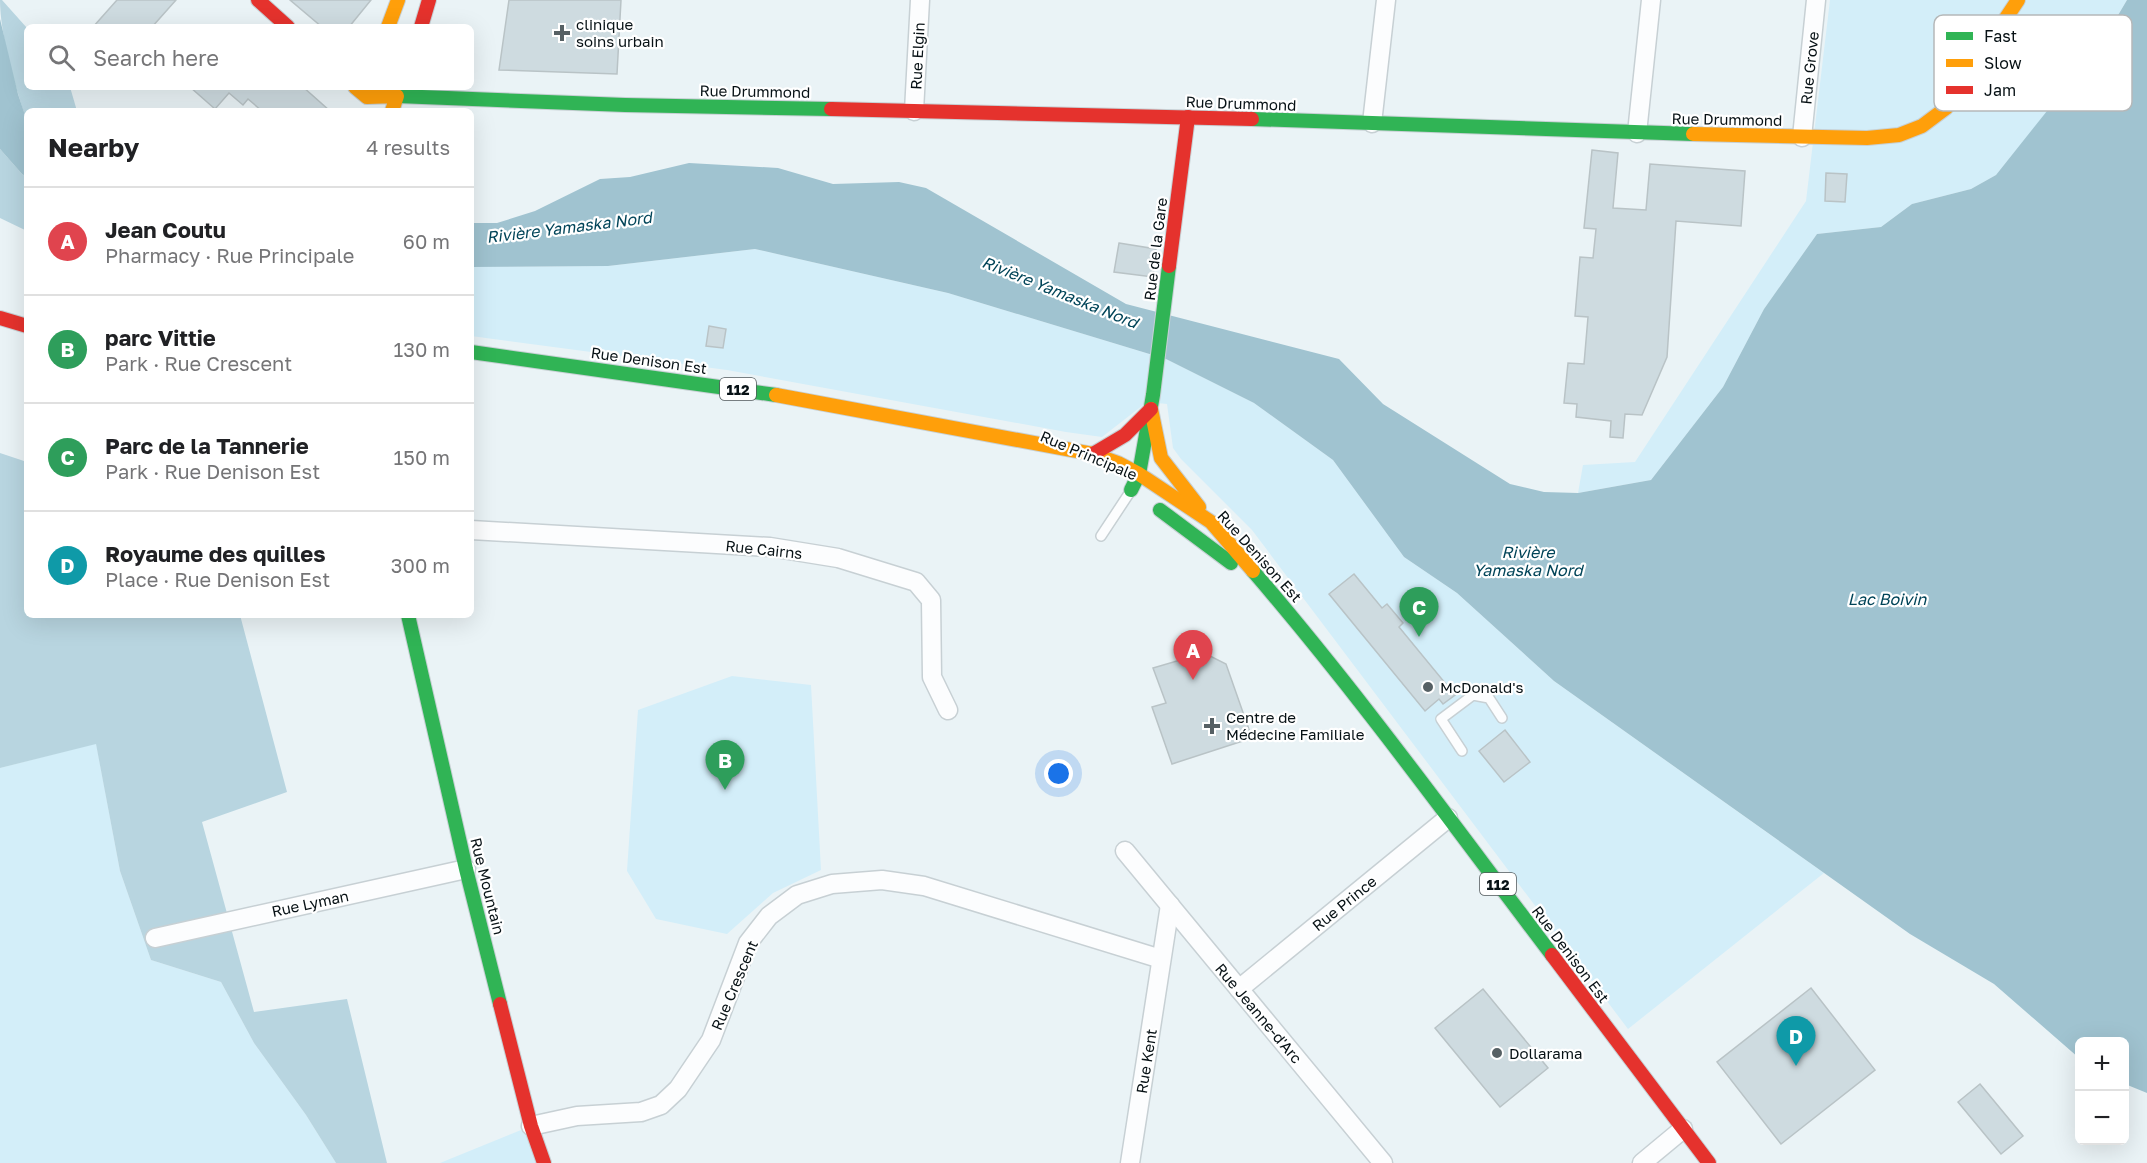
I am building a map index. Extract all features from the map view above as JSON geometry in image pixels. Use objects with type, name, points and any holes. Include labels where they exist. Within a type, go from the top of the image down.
[{"type":"street","points":[[258,0],[285,24]]},
{"type":"street","points":[[389,24],[398,0]]},
{"type":"street","points":[[422,24],[429,0]]},
{"type":"street","name":"Rue Elgin","points":[[914,111],[920,0]]},
{"type":"street","points":[[1372,123],[1386,0]]},
{"type":"street","points":[[1637,133],[1651,0]]},
{"type":"street","name":"Rue Grove","points":[[1802,137],[1816,0]]},
{"type":"street","name":"Rue Drummond","points":[[2008,15],[2018,0]]},
{"type":"street","points":[[368,98],[399,91]]},
{"type":"street","points":[[393,108],[399,91]]},
{"type":"street","name":"Rue Drummond","points":[[399,91],[625,105],[1188,117],[1637,133],[1867,138],[1899,135],[1922,126],[1942,111]]},
{"type":"street","name":"Rue de la Gare","points":[[1137,494],[1152,402],[1188,117]]},
{"type":"street","points":[[0,318],[24,325]]},
{"type":"street","name":"Rue Denison Est","points":[[474,352],[805,399],[1093,454],[1139,474],[1211,522],[1273,595],[1448,818],[1709,1163]]},
{"type":"street","points":[[1093,454],[1116,443],[1132,430],[1152,402]]},
{"type":"street","points":[[1152,402],[1155,434],[1161,458],[1211,522]]},
{"type":"street","name":"Rue Principale","points":[[1003,438],[1081,466]]},
{"type":"street","points":[[1137,494],[1273,595]]},
{"type":"street","name":"Rue Cairns","points":[[474,530],[770,547],[838,558],[916,582],[931,600],[932,677],[948,710]]},
{"type":"street","name":"Rue Mountain","points":[[409,618],[466,869],[531,1126],[544,1163]]},
{"type":"street","name":"Rue Prince","points":[[1239,989],[1448,818]]},
{"type":"street","points":[[1125,851],[1170,905],[1161,960]]},
{"type":"street","name":"Rue Lyman","points":[[155,938],[466,869]]},
{"type":"street","name":"Rue Crescent","points":[[531,1126],[578,1116],[641,1112],[661,1105],[678,1089],[711,1040],[748,943],[769,916],[796,895],[832,884],[882,880],[924,886],[1161,960]]},
{"type":"street","name":"Rue Jeanne-d'Arc","points":[[1170,905],[1383,1163]]},
{"type":"street","name":"Rue Kent","points":[[1130,1163],[1161,960]]},
{"type":"street","points":[[1642,1163],[1683,1130]]},
{"type":"lane","points":[[1101,536],[1137,494]]},
{"type":"lane","points":[[1462,751],[1442,719],[1473,695],[1489,698],[1502,718]]},
{"type":"shaded area","points":[[0,0],[2,0],[24,25],[24,90],[71,90],[76,108],[24,108],[24,112],[9,60]]},
{"type":"shaded area","points":[[1830,0],[2127,0],[2118,15],[1934,15],[1934,111],[2048,111],[1996,175],[1971,189],[1912,204],[1881,227],[1817,234],[1764,309],[1723,387],[1651,480],[1578,493],[1583,465],[1635,462],[1806,201]]},
{"type":"shaded area","points":[[0,149],[24,175],[24,230],[0,218]]},
{"type":"shaded area","points":[[755,249],[948,293],[1166,359],[1254,403],[1333,460],[1404,557],[1457,593],[1554,681],[1824,873],[1628,1029],[1252,530],[1181,459],[1173,448],[1167,404],[1147,402],[1102,437],[727,370],[474,336],[474,267],[608,266]]},
{"type":"shaded area","points":[[0,453],[24,461],[24,618],[241,618],[287,792],[202,822],[254,1012],[347,999],[387,1163],[336,1163],[306,1115],[254,1043],[221,982],[151,960],[120,871],[96,744],[0,768]]},
{"type":"shaded area","points":[[732,676],[811,685],[821,870],[773,893],[727,934],[656,919],[627,871],[638,710]]},
{"type":"shaded area","points":[[96,743],[120,871],[151,960],[221,982],[254,1043],[306,1115],[336,1163],[0,1163],[0,768]]},
{"type":"shaded area","points":[[531,1126],[544,1163],[440,1163]]},
{"type":"water","name":"Lac Boivin","points":[[2127,0],[2147,0],[2147,1093],[2129,1086],[2129,1037],[2075,1037],[2075,1055],[1994,984],[1910,934],[1554,681],[1457,593],[1404,557],[1333,460],[1254,403],[1166,359],[948,293],[755,249],[608,266],[474,267],[474,223],[497,223],[535,211],[600,179],[630,177],[689,163],[778,168],[833,184],[899,182],[926,188],[1126,304],[1339,359],[1383,404],[1510,484],[1544,492],[1578,493],[1651,480],[1723,387],[1764,309],[1817,234],[1881,227],[1912,204],[1971,189],[1996,175],[2047,111],[2132,111],[2132,15],[2118,15]]},
{"type":"water","points":[[0,19],[24,112],[24,175],[0,149]]},
{"type":"building","points":[[117,0],[176,0],[155,24],[96,24]]},
{"type":"building","points":[[290,0],[371,0],[351,24],[318,24]]},
{"type":"building","points":[[509,0],[621,0],[617,74],[499,70]]},
{"type":"building","points":[[193,90],[306,90],[327,108],[258,108],[248,99],[243,105],[229,93],[214,108]]},
{"type":"building","points":[[1592,150],[1618,153],[1613,208],[1646,210],[1650,164],[1745,171],[1741,226],[1676,221],[1667,357],[1642,415],[1625,414],[1623,438],[1610,437],[1611,421],[1576,417],[1577,404],[1564,403],[1568,363],[1584,364],[1588,317],[1575,316],[1580,257],[1593,258],[1596,229],[1584,228]]},
{"type":"building","points":[[1826,173],[1847,174],[1845,202],[1825,201]]},
{"type":"building","points":[[1119,243],[1156,249],[1153,277],[1114,272]]},
{"type":"building","points":[[709,326],[726,329],[723,348],[706,346]]},
{"type":"building","points":[[1354,574],[1382,608],[1387,604],[1403,623],[1399,627],[1455,695],[1443,704],[1439,699],[1425,711],[1329,594]]},
{"type":"building","points":[[1204,653],[1226,664],[1252,738],[1172,764],[1152,707],[1166,703],[1153,668]]},
{"type":"building","points":[[1505,730],[1530,762],[1504,782],[1479,751]]},
{"type":"building","points":[[1811,988],[1875,1070],[1781,1144],[1717,1062]]},
{"type":"building","points":[[1483,989],[1548,1068],[1500,1107],[1435,1028]]},
{"type":"building","points":[[1980,1084],[2023,1136],[2001,1154],[1958,1102]]},
{"type":"traffic: fast","points":[[399,90],[397,96],[625,105],[831,109]]},
{"type":"traffic: fast","points":[[1252,119],[1693,134]]},
{"type":"traffic: fast","points":[[1131,490],[1139,474],[1153,395],[1169,266]]},
{"type":"traffic: fast","points":[[474,352],[776,395]]},
{"type":"traffic: fast","points":[[1160,510],[1231,563]]},
{"type":"traffic: fast","points":[[1253,571],[1331,665],[1552,955]]},
{"type":"traffic: fast","points":[[409,618],[466,869],[500,1004]]},
{"type":"traffic: slow","points":[[389,24],[398,0]]},
{"type":"traffic: slow","points":[[2008,15],[2018,0]]},
{"type":"traffic: slow","points":[[359,90],[367,97],[397,96],[393,108]]},
{"type":"traffic: slow","points":[[1693,134],[1867,138],[1899,135],[1922,126],[1942,111]]},
{"type":"traffic: slow","points":[[776,395],[1093,454],[1118,463],[1139,474],[1211,522],[1253,571]]},
{"type":"traffic: slow","points":[[1151,409],[1161,458],[1199,507]]},
{"type":"traffic: jam","points":[[258,0],[285,24]]},
{"type":"traffic: jam","points":[[422,24],[429,0]]},
{"type":"traffic: jam","points":[[831,109],[1252,119]]},
{"type":"traffic: jam","points":[[1169,266],[1188,117]]},
{"type":"traffic: jam","points":[[0,318],[24,325]]},
{"type":"traffic: jam","points":[[1093,454],[1125,435],[1151,409]]},
{"type":"traffic: jam","points":[[1552,955],[1709,1163]]},
{"type":"traffic: jam","points":[[500,1004],[531,1126],[544,1163]]},
{"type":"place","name":"clinique soins urbain","points":[[562,33]]},
{"type":"place","name":"Parc de la Tannerie","points":[[1419,637]]},
{"type":"place","name":"Jean Coutu","points":[[1193,680]]},
{"type":"place","name":"McDonald's","points":[[1428,687]]},
{"type":"place","name":"Centre de Médecine Familiale","points":[[1212,726]]},
{"type":"place","name":"parc Vittie","points":[[725,790]]},
{"type":"place","name":"Dollarama","points":[[1497,1053]]},
{"type":"place","name":"Royaume des quilles","points":[[1796,1066]]},
{"type":"water label","name":"Rivière Yamaska Nord","points":[[569,227]]},
{"type":"water label","name":"Rivière Yamaska Nord","points":[[1060,292]]},
{"type":"water label","name":"Rivière Yamaska Nord","points":[[1528,561]]}]
